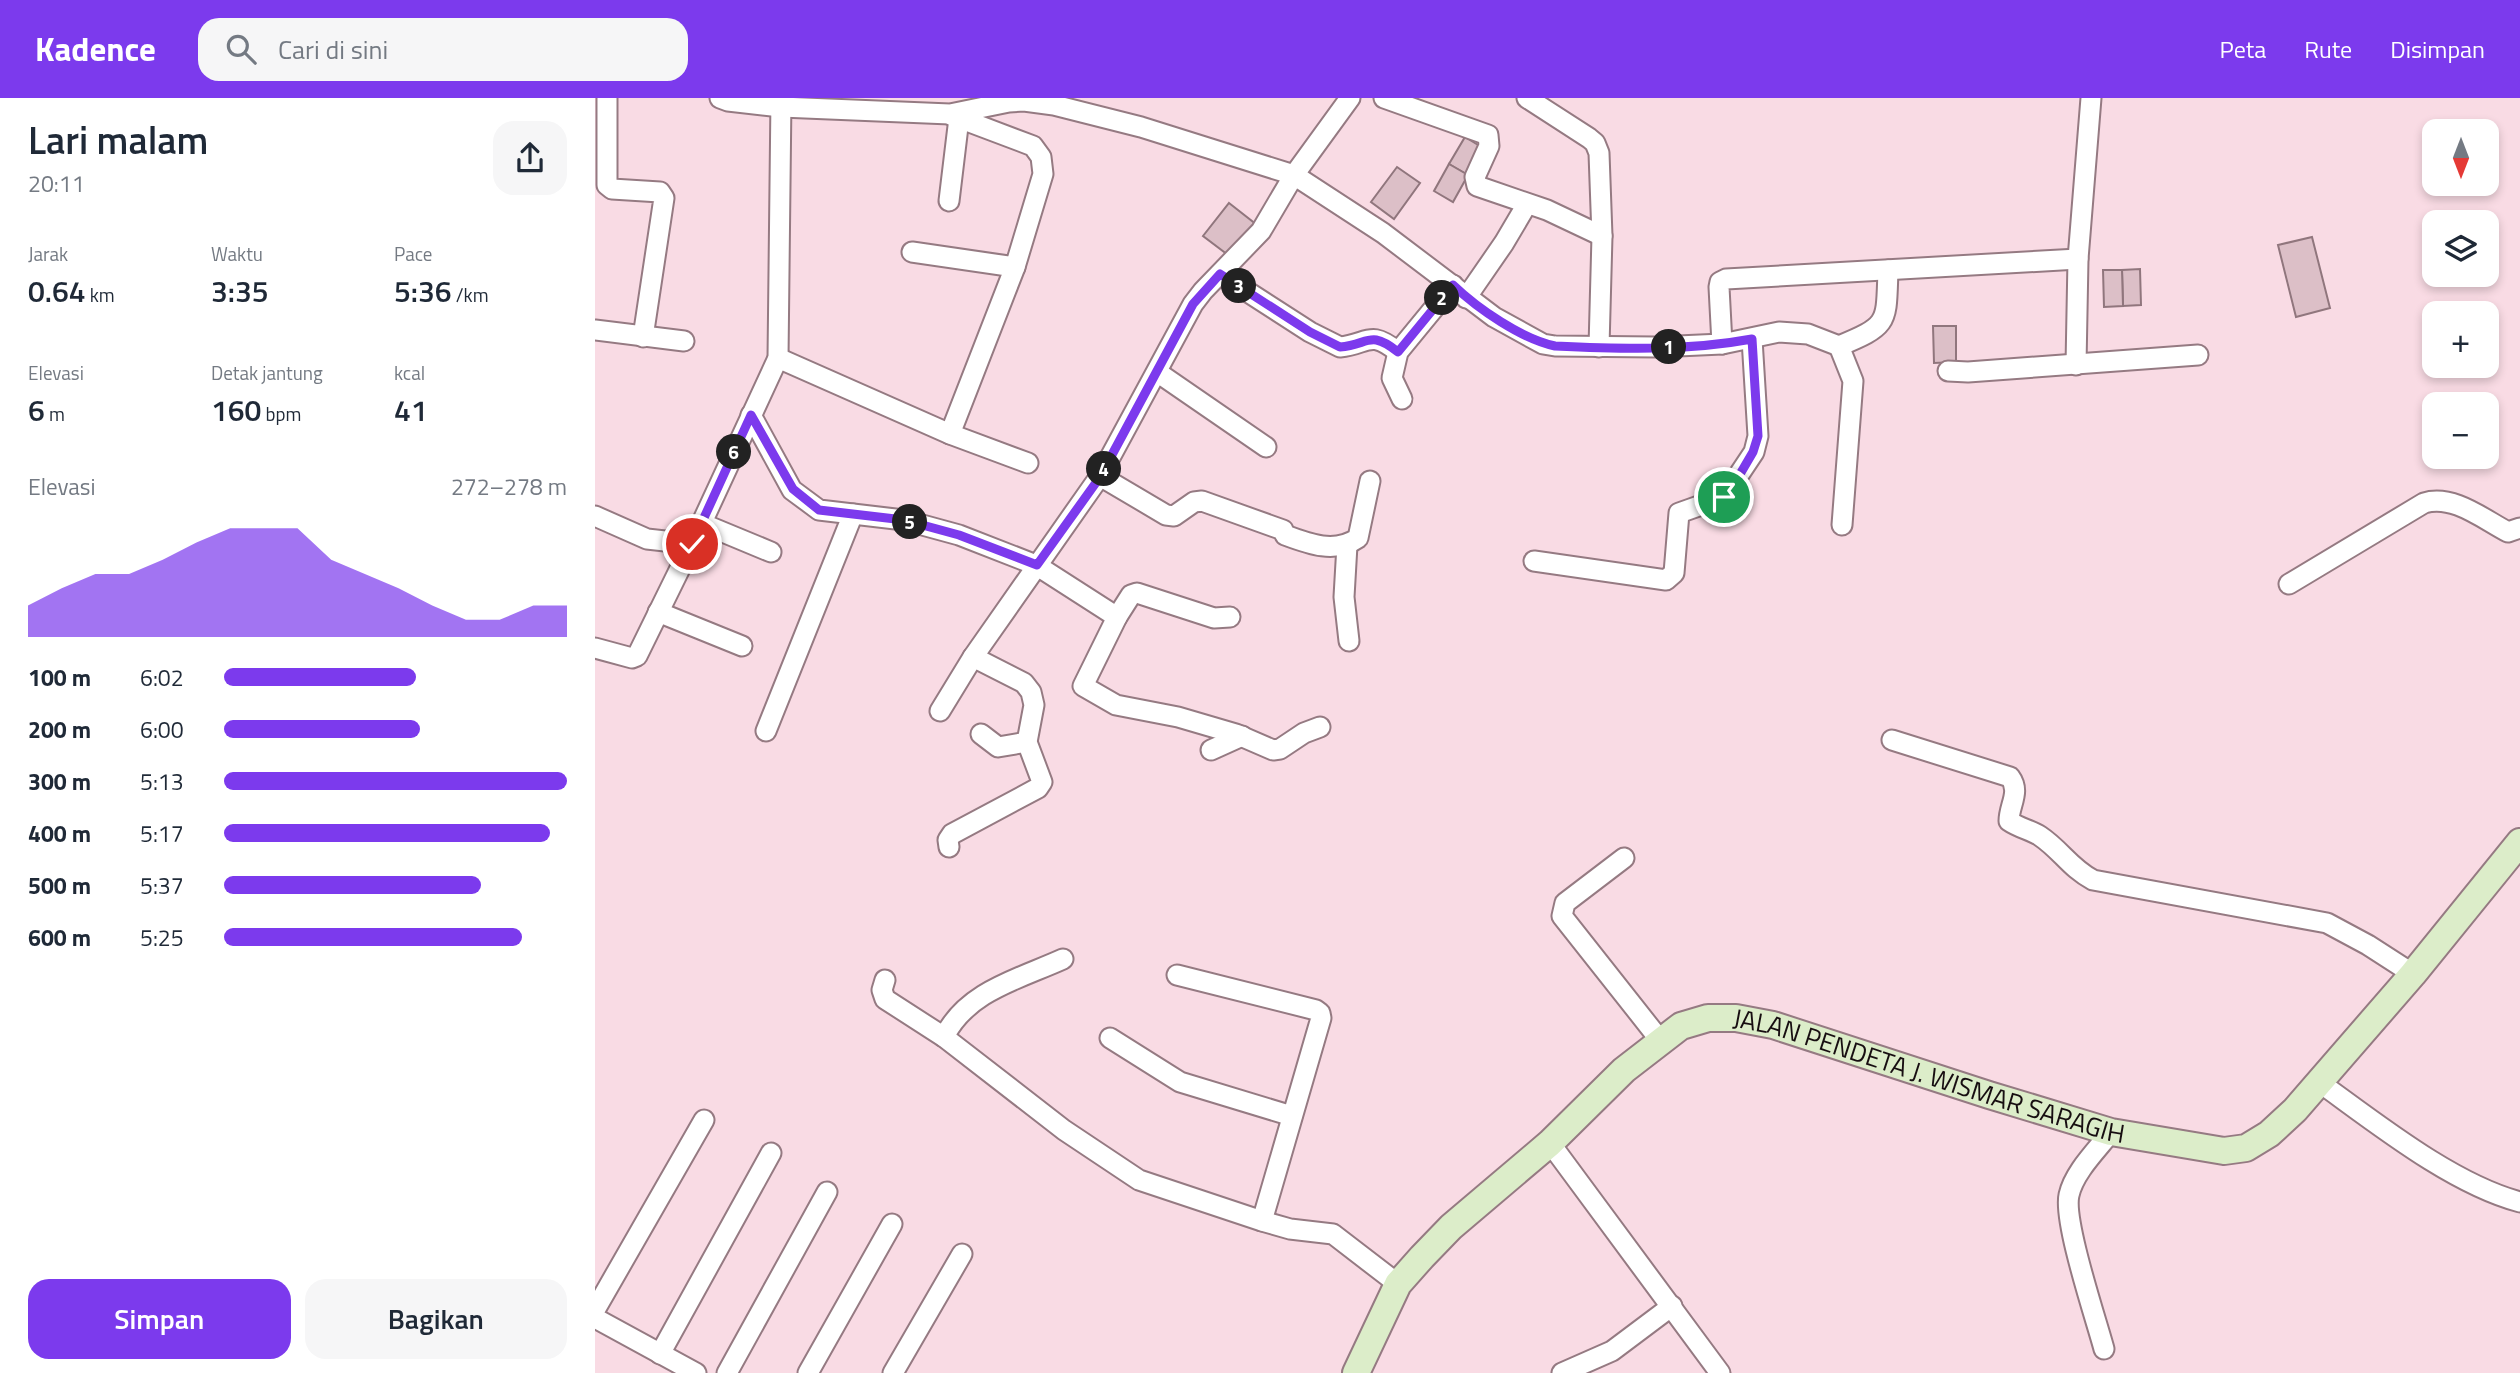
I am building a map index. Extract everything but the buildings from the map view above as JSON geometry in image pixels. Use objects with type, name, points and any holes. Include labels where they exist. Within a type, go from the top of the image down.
[{"type":"street","points":[[607,98],[607,185],[612,189],[660,192],[664,198],[643,337]]},
{"type":"street","points":[[720,98],[728,101],[944,111],[1016,101],[1054,104],[1221,151],[1294,175],[1383,233],[1494,317],[1543,344],[1555,346],[1722,344],[1779,332],[1797,333],[1839,346],[1869,334],[1885,318],[1888,270]]},
{"type":"street","points":[[940,711],[973,657],[1100,477],[1193,304],[1261,231],[1294,175],[1350,98]]},
{"type":"street","points":[[1384,98],[1488,135],[1489,146],[1475,177],[1477,186],[1547,210],[1602,236]]},
{"type":"street","points":[[1527,98],[1595,144],[1600,164],[1602,236],[1599,347]]},
{"type":"street","points":[[2076,365],[2078,259],[2091,98]]},
{"type":"street","points":[[595,648],[632,658],[637,656],[778,358],[781,103]]},
{"type":"street","points":[[944,111],[949,201]]},
{"type":"street","points":[[944,111],[1033,146],[1039,151],[1043,174],[1016,267],[950,434]]},
{"type":"street","points":[[1402,400],[1392,378],[1398,352],[1504,243],[1527,204]]},
{"type":"street","points":[[912,252],[1016,267]]},
{"type":"street","points":[[1722,344],[1719,287],[1723,280],[2078,259]]},
{"type":"street","points":[[1220,274],[1310,332],[1340,347],[1367,339],[1388,344],[1398,352]]},
{"type":"street","points":[[595,330],[684,341]]},
{"type":"street","points":[[1534,561],[1666,580],[1672,576],[1679,513],[1729,493],[1756,444],[1757,399],[1752,339]]},
{"type":"street","points":[[1839,346],[1853,381],[1842,525]]},
{"type":"street","points":[[1948,371],[2076,365],[2198,355]]},
{"type":"street","points":[[778,358],[950,434],[1027,463]]},
{"type":"street","points":[[1157,372],[1266,447]]},
{"type":"street","points":[[751,415],[796,495],[824,512],[904,520],[959,535],[1037,565],[1117,617]]},
{"type":"street","points":[[1100,477],[1170,516],[1193,502],[1202,501],[1283,530],[1285,535],[1306,543],[1334,547],[1347,545],[1357,538],[1370,481]]},
{"type":"street","points":[[2289,584],[2424,503],[2436,499],[2448,501],[2508,532],[2520,527]]},
{"type":"street","points":[[766,730],[853,514]]},
{"type":"street","points":[[595,516],[647,539],[692,544]]},
{"type":"street","points":[[701,523],[771,552]]},
{"type":"street","points":[[1347,545],[1344,597],[1349,641]]},
{"type":"street","points":[[1230,617],[1214,618],[1137,593],[1130,596],[1083,686],[1116,705],[1178,717],[1242,736],[1276,750],[1319,727]]},
{"type":"street","points":[[658,612],[743,646]]},
{"type":"street","points":[[949,847],[952,834],[1042,784],[1027,742],[1034,705],[1031,692],[1024,683],[973,657]]},
{"type":"street","points":[[981,734],[998,747],[1027,742]]},
{"type":"street","points":[[1210,750],[1242,736]]},
{"type":"street","points":[[1892,740],[2010,777],[2016,791],[2009,821],[2038,834],[2053,845],[2078,873],[2093,880],[2327,923],[2413,974]]},
{"type":"street","name":"JALAN PENDETA J. WISMAR SARAGIH","points":[[1356,1373],[1398,1284],[1451,1227],[1549,1143],[1624,1070],[1681,1026],[1708,1018],[1736,1018],[1773,1025],[1989,1096],[2111,1132],[2224,1151],[2246,1148],[2269,1133],[2295,1110],[2413,974],[2520,842]]},
{"type":"street","points":[[1624,858],[1565,903],[1562,916],[1660,1040]]},
{"type":"street","points":[[944,1037],[952,1021],[965,1007],[989,991],[1063,959]]},
{"type":"street","points":[[1177,975],[1317,1010],[1320,1013],[1321,1018],[1262,1221]]},
{"type":"street","points":[[885,979],[882,990],[885,999],[944,1037],[1064,1130],[1139,1180],[1290,1229],[1333,1234],[1398,1284]]},
{"type":"street","points":[[1110,1038],[1179,1082],[1292,1116]]},
{"type":"street","points":[[2319,1082],[2378,1125],[2462,1178],[2520,1202]]},
{"type":"street","points":[[595,1310],[704,1120]]},
{"type":"street","points":[[2104,1349],[2068,1204],[2069,1193],[2076,1178],[2111,1132]]},
{"type":"street","points":[[1549,1143],[1720,1373]]},
{"type":"street","points":[[660,1354],[771,1153]]},
{"type":"street","points":[[727,1373],[827,1192]]},
{"type":"street","points":[[808,1373],[892,1224]]},
{"type":"street","points":[[893,1373],[962,1254]]},
{"type":"street","points":[[1562,1373],[1612,1351],[1672,1306]]},
{"type":"street","points":[[595,1318],[696,1373]]},
{"type":"route","points":[[692,544],[751,415],[796,495],[819,510],[904,520],[959,535],[1037,565],[1100,477],[1193,304],[1220,274],[1310,332],[1340,347],[1367,339],[1388,344],[1398,352],[1453,285],[1466,298],[1494,317],[1543,344],[1656,347],[1722,344],[1752,339],[1758,436],[1753,452],[1724,497]]}]
